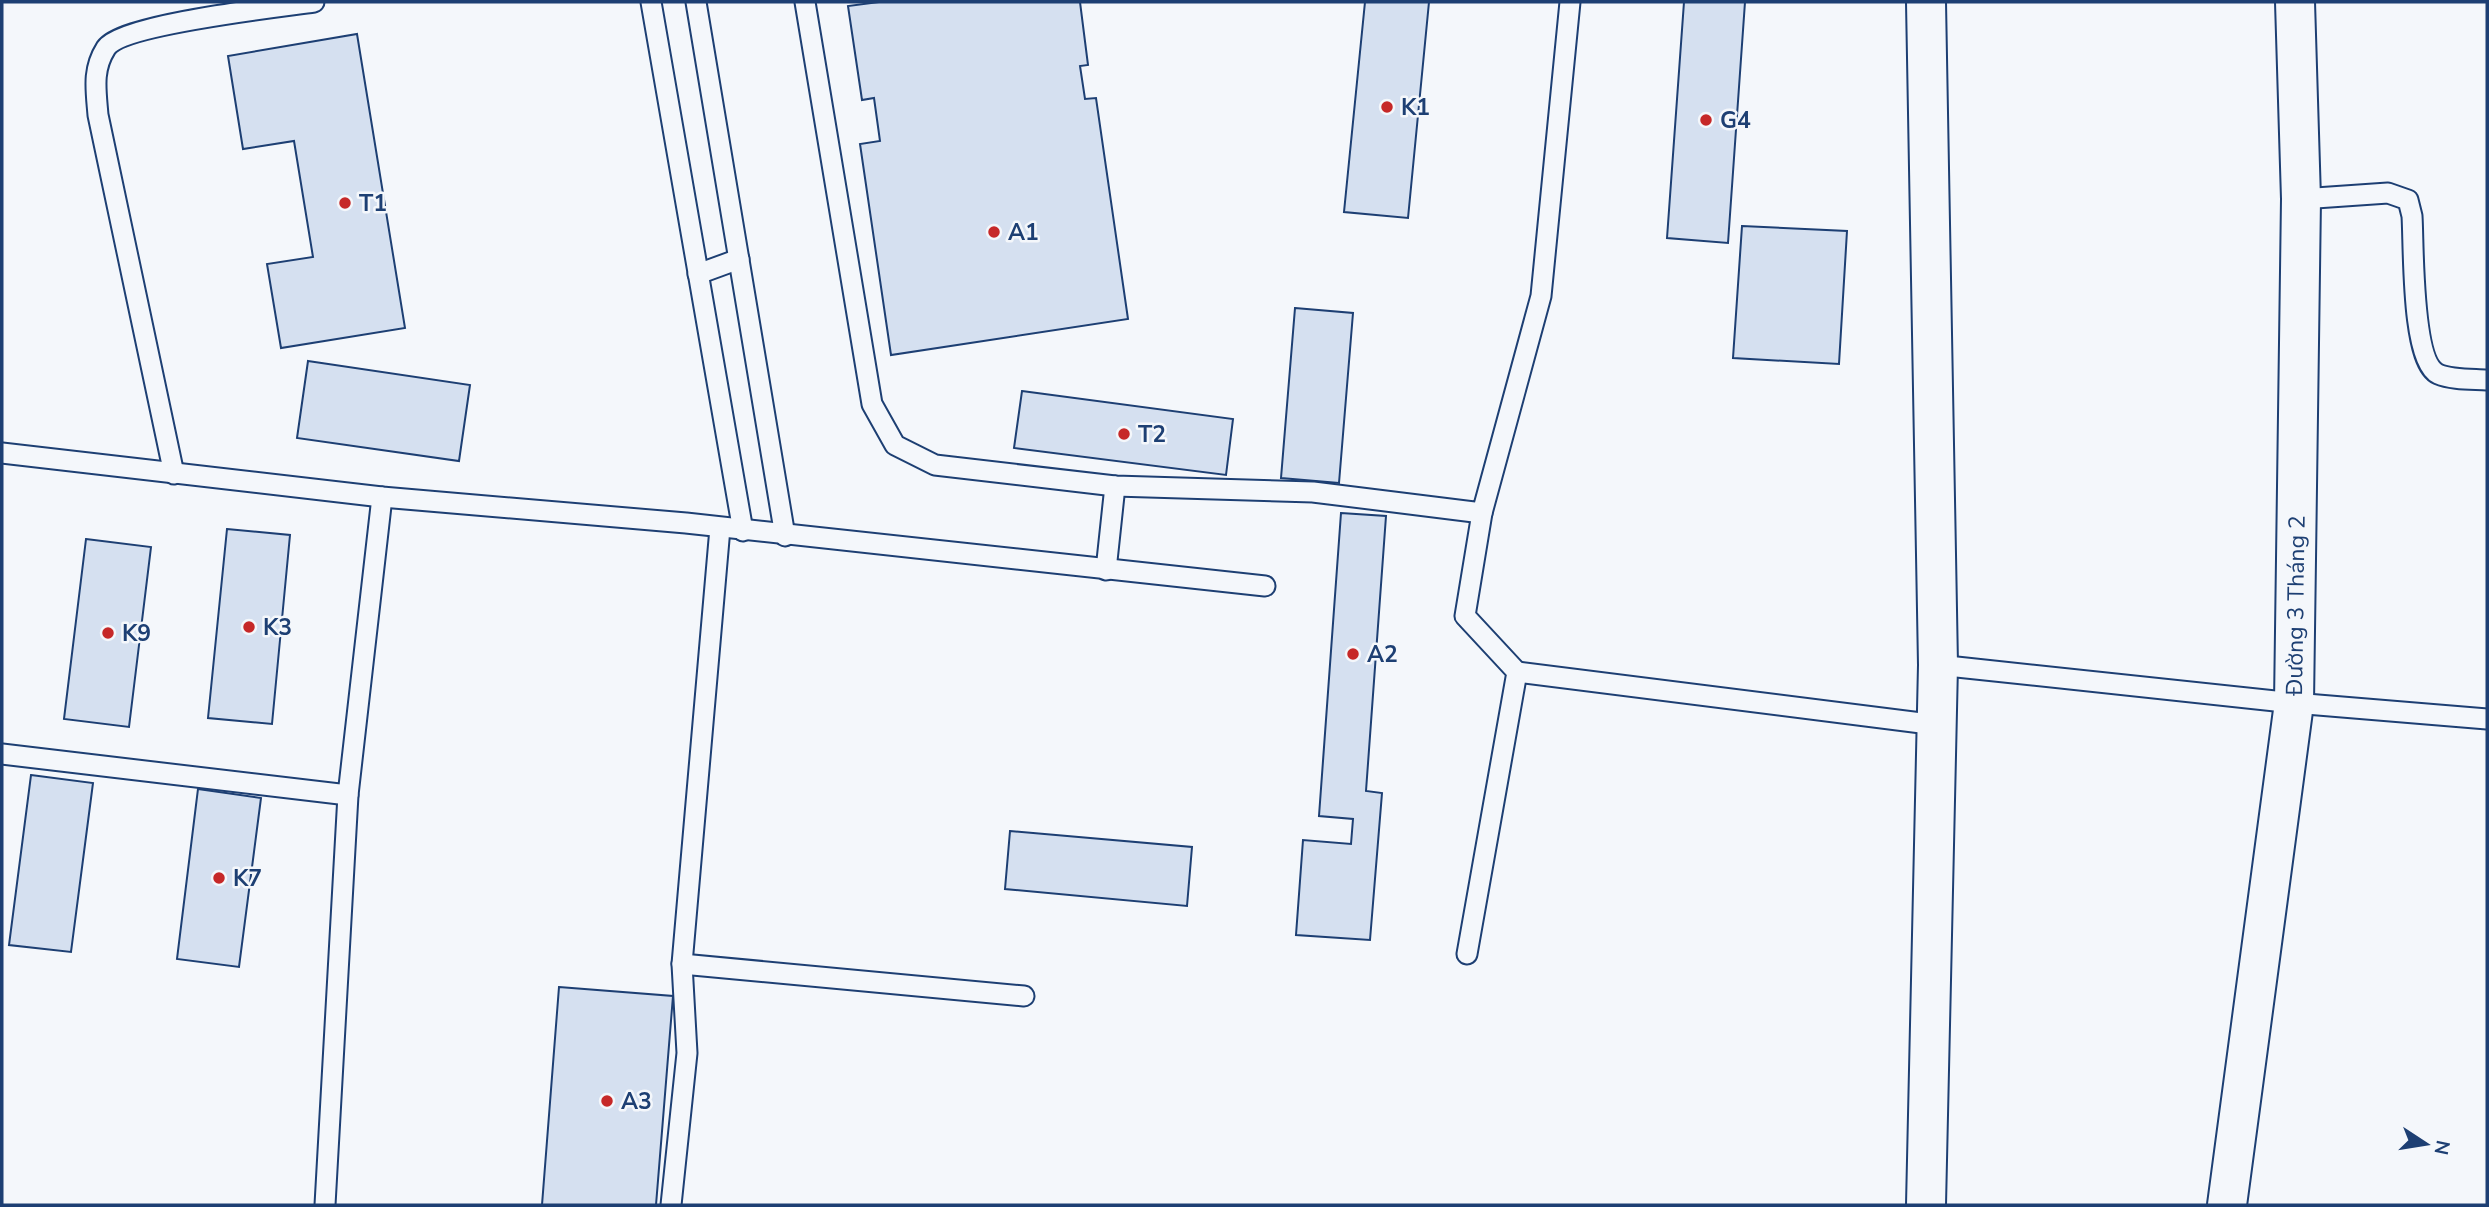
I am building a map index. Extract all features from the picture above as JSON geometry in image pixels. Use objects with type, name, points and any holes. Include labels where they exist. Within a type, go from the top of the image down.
[{"type":"street","points":[[1926,2],[1938,665],[1926,1205]]},
{"type":"street","name":"Đường 3 Tháng 2","points":[[2227,1205],[2294,703],[2301,199],[2295,2]]},
{"type":"lane","points":[[174,474],[98,115],[94,73],[108,45],[140,30],[314,2]]},
{"type":"lane","points":[[651,2],[743,531]]},
{"type":"lane","points":[[696,2],[785,536]]},
{"type":"lane","points":[[804,2],[872,404],[895,444],[935,465],[1115,486],[1313,492],[1482,513]]},
{"type":"lane","points":[[1570,2],[1541,296],[1482,513],[1465,616],[1517,672],[1937,725]]},
{"type":"lane","points":[[2301,199],[2388,193],[2408,200],[2412,216],[2419,334],[2426,362],[2437,373],[2487,380]]},
{"type":"lane","points":[[698,274],[739,259]]},
{"type":"lane","points":[[2,453],[382,496],[720,528],[1265,586]]},
{"type":"lane","points":[[1106,570],[1115,486]]},
{"type":"lane","points":[[325,1205],[348,795],[382,496]]},
{"type":"lane","points":[[671,1205],[687,1053],[682,964],[720,528]]},
{"type":"lane","points":[[1938,665],[2294,703],[2487,719]]},
{"type":"lane","points":[[1466,954],[1517,672]]},
{"type":"lane","points":[[2,754],[348,795]]},
{"type":"lane","points":[[682,964],[1024,996]]},
{"type":"building","name":"A1","points":[[879,2],[1080,2],[1088,65],[1080,66],[1085,99],[1096,98],[1128,319],[891,355],[860,144],[880,141],[874,98],[862,100],[848,6]]},
{"type":"building","name":"K1","points":[[1365,2],[1429,2],[1408,218],[1344,212]]},
{"type":"building","name":"G4","points":[[1684,2],[1745,2],[1728,243],[1667,238]]},
{"type":"building","name":"T1","points":[[357,34],[405,328],[281,348],[267,264],[313,257],[294,141],[243,149],[228,56]]},
{"type":"building","points":[[1742,226],[1847,231],[1839,364],[1733,358]]},
{"type":"building","points":[[1295,308],[1353,313],[1339,483],[1281,478]]},
{"type":"building","points":[[308,361],[470,385],[459,461],[297,438]]},
{"type":"building","name":"T2","points":[[1022,391],[1233,419],[1226,475],[1014,448]]},
{"type":"building","name":"A2","points":[[1341,513],[1386,516],[1366,791],[1382,793],[1370,940],[1296,935],[1303,840],[1351,844],[1353,819],[1319,816]]},
{"type":"building","name":"K3","points":[[227,529],[290,535],[272,724],[208,718]]},
{"type":"building","name":"K9","points":[[86,539],[151,547],[129,727],[64,719]]},
{"type":"building","points":[[31,775],[93,783],[71,952],[9,945]]},
{"type":"building","name":"K7","points":[[198,789],[261,798],[239,967],[177,959]]},
{"type":"building","points":[[1010,831],[1192,847],[1187,906],[1005,889]]},
{"type":"building","name":"A3","points":[[559,987],[673,996],[656,1205],[542,1205]]},
{"type":"place","name":"K1","points":[[1387,107]]},
{"type":"place","name":"G4","points":[[1706,120]]},
{"type":"place","name":"T1","points":[[345,203]]},
{"type":"place","name":"A1","points":[[994,232]]},
{"type":"place","name":"T2","points":[[1124,434]]},
{"type":"place","name":"K3","points":[[249,627]]},
{"type":"place","name":"K9","points":[[108,633]]},
{"type":"place","name":"A2","points":[[1353,654]]},
{"type":"place","name":"K7","points":[[219,878]]},
{"type":"place","name":"A3","points":[[607,1101]]}]
